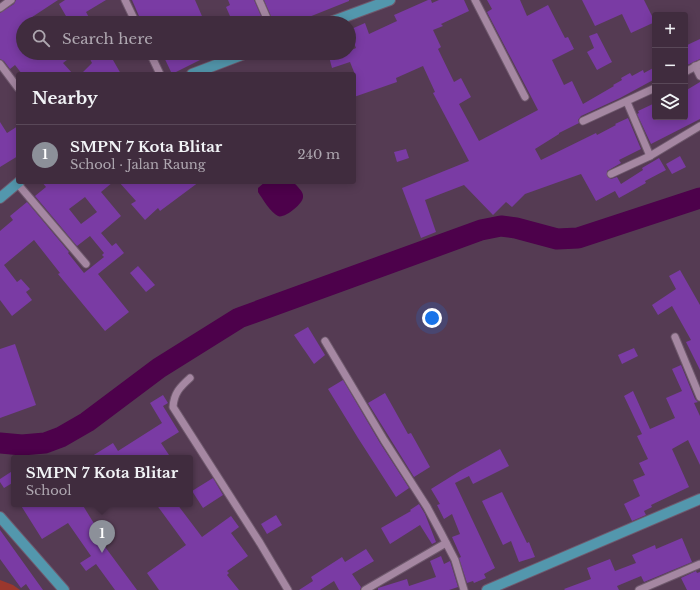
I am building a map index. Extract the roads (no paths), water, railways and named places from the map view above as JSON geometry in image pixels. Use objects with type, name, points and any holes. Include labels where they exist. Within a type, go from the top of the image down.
[{"type":"main road","points":[[347,16],[390,0]]},
{"type":"main road","points":[[197,72],[229,60]]},
{"type":"main road","points":[[0,198],[16,184]]},
{"type":"main road","points":[[487,590],[700,499]]},
{"type":"main road","points":[[0,517],[64,590]]},
{"type":"street","points":[[0,8],[11,0]]},
{"type":"street","points":[[125,0],[133,16]]},
{"type":"street","points":[[259,0],[265,16]]},
{"type":"street","points":[[475,0],[525,97]]},
{"type":"street","points":[[153,60],[159,72]]},
{"type":"street","points":[[0,64],[16,85]]},
{"type":"street","points":[[688,70],[698,65],[700,76]]},
{"type":"street","points":[[583,122],[652,90]]},
{"type":"street","points":[[627,102],[650,156]]},
{"type":"street","points":[[610,174],[650,156],[700,126]]},
{"type":"street","points":[[20,184],[86,264]]},
{"type":"street","points":[[675,337],[700,397]]},
{"type":"street","points":[[325,342],[384,440],[427,507],[455,560],[464,590]]},
{"type":"street","points":[[190,378],[179,388],[175,395],[173,407],[260,543],[288,590]]},
{"type":"street","points":[[365,590],[446,543]]},
{"type":"street","points":[[639,590],[700,564]]},
{"type":"waterway","points":[[0,443],[22,445],[45,443],[61,437],[87,422],[159,368],[239,318],[481,230],[501,226],[516,228],[557,239],[578,238],[700,198]]},
{"type":"place","name":"SMPN 7 Kota Blitar","points":[[102,553]]}]
